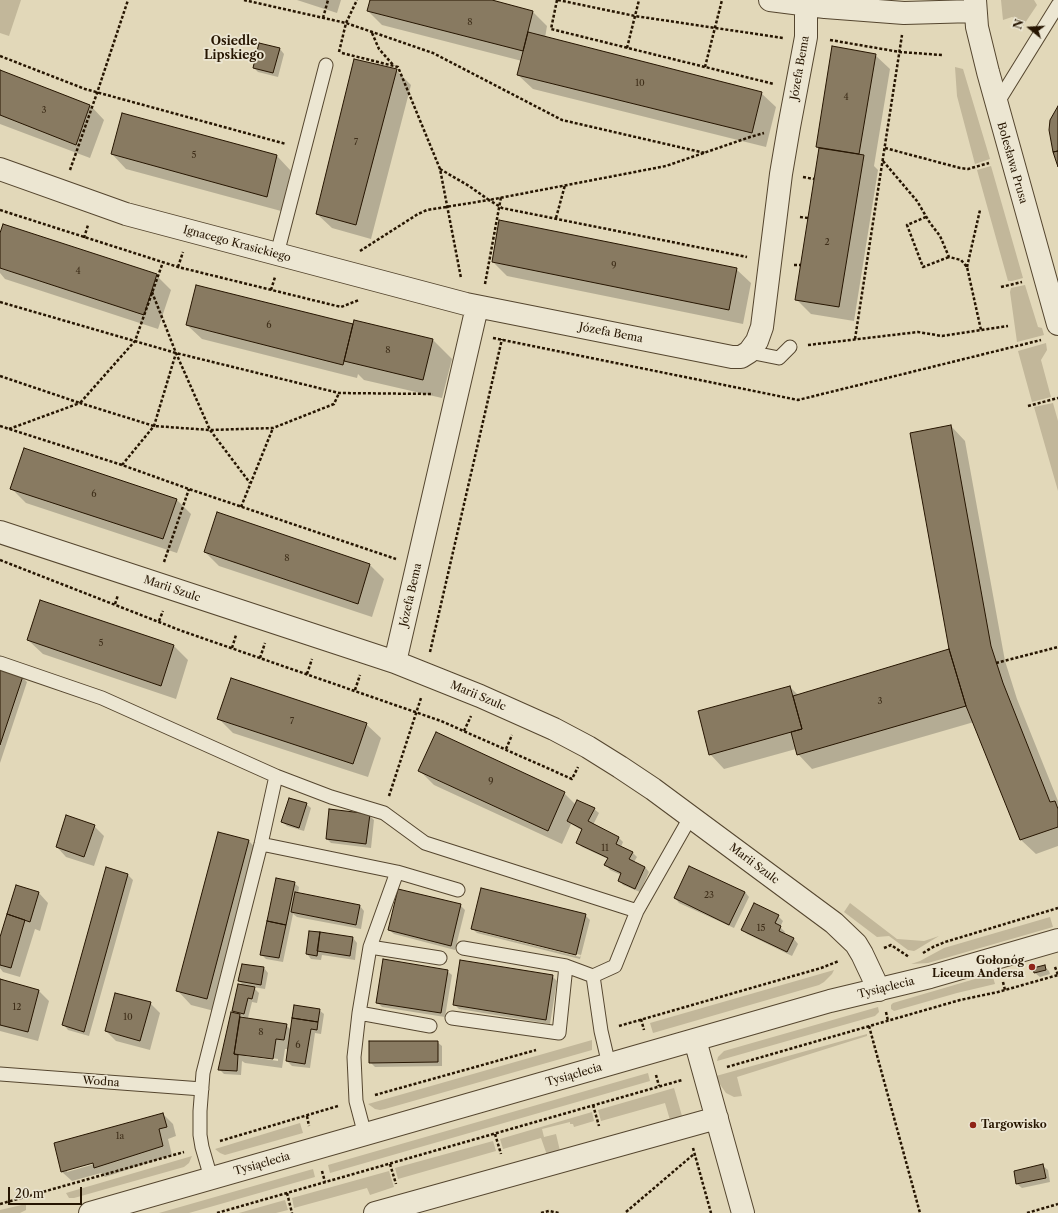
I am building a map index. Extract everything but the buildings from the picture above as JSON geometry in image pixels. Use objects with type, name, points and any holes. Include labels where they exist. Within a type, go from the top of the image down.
[{"type":"street","points":[[770,0],[806,2],[825,7],[904,13],[975,6]]},
{"type":"street","name":"Józefa Bema","points":[[395,662],[457,394],[475,306],[732,357],[741,357],[749,352],[757,341],[762,327],[769,261],[789,127],[806,37],[806,2]]},
{"type":"street","name":"Bolesława Prusa","points":[[975,6],[980,43],[996,105],[1058,324]]},
{"type":"street","name":"Ignacego Krasickiego","points":[[0,169],[126,214],[475,306]]},
{"type":"street","name":"Marii Szulc","points":[[0,532],[395,662],[522,714],[554,729],[620,766],[691,816],[843,931],[856,944],[879,990]]},
{"type":"street","name":"Tysiąclecia","points":[[90,1213],[695,1040],[830,1002],[930,977],[1058,940]]},
{"type":"street","points":[[695,1040],[743,1213]]},
{"type":"street","points":[[375,1213],[717,1118]]},
{"type":"lane","points":[[996,105],[1058,5]]},
{"type":"lane","points":[[277,254],[326,65]]},
{"type":"lane","points":[[749,352],[779,358],[790,347]]},
{"type":"lane","points":[[0,664],[102,698],[276,776],[332,797],[384,813],[426,844],[637,911]]},
{"type":"lane","points":[[211,1178],[200,1135],[203,1073],[261,844],[276,776]]},
{"type":"lane","points":[[463,948],[566,966],[593,976],[615,966],[637,911],[691,816]]},
{"type":"lane","points":[[261,844],[397,872],[458,890]]},
{"type":"lane","points":[[365,1135],[356,1101],[354,1057],[359,1013],[370,947],[397,872]]},
{"type":"lane","points":[[370,947],[440,958]]},
{"type":"lane","points":[[452,1018],[559,1033],[566,966]]},
{"type":"lane","points":[[593,976],[601,1031],[609,1065]]},
{"type":"lane","points":[[359,1013],[430,1026]]},
{"type":"lane","name":"Wodna","points":[[0,1074],[202,1089]]},
{"type":"path","points":[[62,191],[128,0]]},
{"type":"path","points":[[244,0],[346,23],[433,54],[562,120],[705,153]]},
{"type":"path","points":[[323,18],[328,0]]},
{"type":"path","points":[[343,35],[346,23],[357,0]]},
{"type":"path","points":[[796,89],[551,29],[558,0],[635,16],[715,29],[787,38],[806,37],[900,52],[942,55]]},
{"type":"path","points":[[627,48],[639,0]]},
{"type":"path","points":[[706,67],[722,0]]},
{"type":"path","points":[[855,339],[900,52],[904,13]]},
{"type":"path","points":[[372,32],[379,49],[395,66],[398,67],[440,169],[447,206],[475,306]]},
{"type":"path","points":[[339,52],[395,66]]},
{"type":"path","points":[[0,56],[97,93],[304,150]]},
{"type":"path","points":[[333,269],[418,214],[427,210],[489,200],[666,166],[750,137],[789,127]]},
{"type":"path","points":[[885,148],[968,169]]},
{"type":"path","points":[[883,160],[918,201],[926,217],[940,236],[949,257]]},
{"type":"path","points":[[440,169],[502,208],[769,261]]},
{"type":"path","points":[[556,218],[565,186]]},
{"type":"path","points":[[475,306],[501,197]]},
{"type":"path","points":[[0,210],[178,267],[341,307],[361,299]]},
{"type":"path","points":[[980,210],[967,267],[981,330]]},
{"type":"path","points":[[926,217],[908,225],[923,266],[949,257],[961,260],[967,267]]},
{"type":"path","points":[[9,429],[80,403],[135,341],[163,262]]},
{"type":"path","points":[[152,292],[176,353],[210,430],[250,483]]},
{"type":"path","points":[[0,302],[176,353],[339,394],[457,394]]},
{"type":"path","points":[[384,813],[425,686],[428,661],[508,313]]},
{"type":"path","points":[[790,347],[918,332],[942,336],[1008,326]]},
{"type":"path","points":[[1012,348],[1042,340],[1045,341]]},
{"type":"path","points":[[122,465],[154,426],[176,353]]},
{"type":"path","points":[[0,376],[154,426],[210,430],[273,428],[334,404],[339,394]]},
{"type":"path","points":[[1028,406],[1058,398]]},
{"type":"path","points":[[0,426],[122,465],[417,567]]},
{"type":"path","points":[[241,507],[273,428]]},
{"type":"path","points":[[156,583],[189,489]]},
{"type":"path","points":[[0,560],[182,630],[416,712],[464,731],[572,779],[588,747]]},
{"type":"path","points":[[996,663],[1058,647]]},
{"type":"path","points":[[919,955],[939,944],[1058,908]]},
{"type":"path","points":[[1052,910],[1054,916]]},
{"type":"path","points":[[885,947],[891,945],[906,956],[914,957]]},
{"type":"path","points":[[601,1031],[813,970],[835,962]]},
{"type":"path","points":[[724,1067],[960,1000],[1005,990],[1058,975],[1055,967]]},
{"type":"path","points":[[1003,982],[1005,990]]},
{"type":"path","points":[[641,1019],[645,1035]]},
{"type":"path","points":[[869,1026],[920,1213]]},
{"type":"path","points":[[214,1143],[306,1115],[539,1049]]},
{"type":"path","points":[[655,1071],[659,1086]]},
{"type":"path","points":[[217,1213],[687,1078]]},
{"type":"path","points":[[306,1115],[311,1131]]},
{"type":"path","points":[[689,1126],[694,1154],[711,1213]]},
{"type":"path","points":[[0,1204],[190,1150]]},
{"type":"path","points":[[626,1212],[694,1154]]},
{"type":"path","points":[[390,1164],[396,1182]]},
{"type":"path","points":[[321,1166],[325,1182]]},
{"type":"path","points":[[287,1193],[292,1213]]},
{"type":"path","points":[[1027,1213],[1058,1204]]},
{"type":"path","points":[[541,1213],[549,1211],[559,1213]]},
{"type":"shaded area","points":[[0,0],[21,0],[9,36],[0,33]]},
{"type":"shaded area","points":[[1001,0],[1034,0],[1037,5],[1023,26],[1021,22],[1012,17],[1003,20]]},
{"type":"shaded area","points":[[955,67],[963,69],[990,159],[975,164],[957,96]]},
{"type":"shaded area","points":[[991,166],[1023,278],[1012,281],[1008,281],[977,170]]},
{"type":"shaded area","points":[[1025,285],[1038,327],[1042,328],[1044,335],[1017,342],[1010,292],[1011,288]]},
{"type":"shaded area","points":[[1046,343],[1047,350],[1041,360],[1051,397],[1032,402],[1018,351]]},
{"type":"shaded area","points":[[1053,403],[1058,421],[1058,491],[1034,407]]},
{"type":"shaded area","points":[[850,903],[897,939],[924,941],[939,936],[914,951],[908,950],[889,936],[877,937],[844,912]]},
{"type":"shaded area","points":[[1050,917],[1053,927],[928,963],[911,964],[920,961],[944,948]]},
{"type":"shaded area","points":[[834,970],[824,982],[819,985],[653,1033],[650,1023]]},
{"type":"shaded area","points":[[992,974],[995,984],[894,1011],[891,1009],[891,1005],[893,1003]]},
{"type":"shaded area","points":[[878,1007],[879,1012],[875,1016],[717,1061],[718,1057],[724,1051]]},
{"type":"shaded area","points":[[867,1034],[867,1036],[737,1077],[742,1096],[734,1097],[726,1093],[716,1076]]},
{"type":"shaded area","points":[[592,1040],[592,1050],[385,1109],[375,1109],[368,1104]]},
{"type":"shaded area","points":[[648,1073],[650,1081],[330,1173],[328,1165]]},
{"type":"shaded area","points":[[674,1088],[682,1116],[670,1120],[665,1103],[601,1121],[598,1110]]},
{"type":"shaded area","points":[[592,1112],[594,1121],[574,1127],[573,1124],[570,1124],[570,1122],[542,1129],[544,1137],[556,1134],[560,1151],[547,1155],[541,1138],[503,1149],[500,1139]]},
{"type":"shaded area","points":[[300,1123],[303,1133],[225,1155],[215,1149]]},
{"type":"shaded area","points":[[493,1141],[496,1151],[398,1179],[395,1168]]},
{"type":"shaded area","points":[[192,1156],[189,1163],[184,1167],[74,1198],[69,1198],[66,1193]]},
{"type":"shaded area","points":[[313,1169],[315,1177],[189,1213],[159,1213]]},
{"type":"shaded area","points":[[389,1171],[394,1187],[370,1195],[367,1188],[294,1208],[292,1198]]},
{"type":"shaded area","points":[[285,1200],[288,1210],[276,1213],[239,1213]]},
{"type":"shaded area","points":[[26,1204],[26,1210],[20,1213],[0,1213],[0,1210]]},
{"type":"place","name":"Gołonóg Liceum Andersa","points":[[1032,967]]},
{"type":"place","name":"Targowisko","points":[[973,1125]]},
{"type":"district","name":"Osiedle Lipskiego","points":[[234,49]]}]
